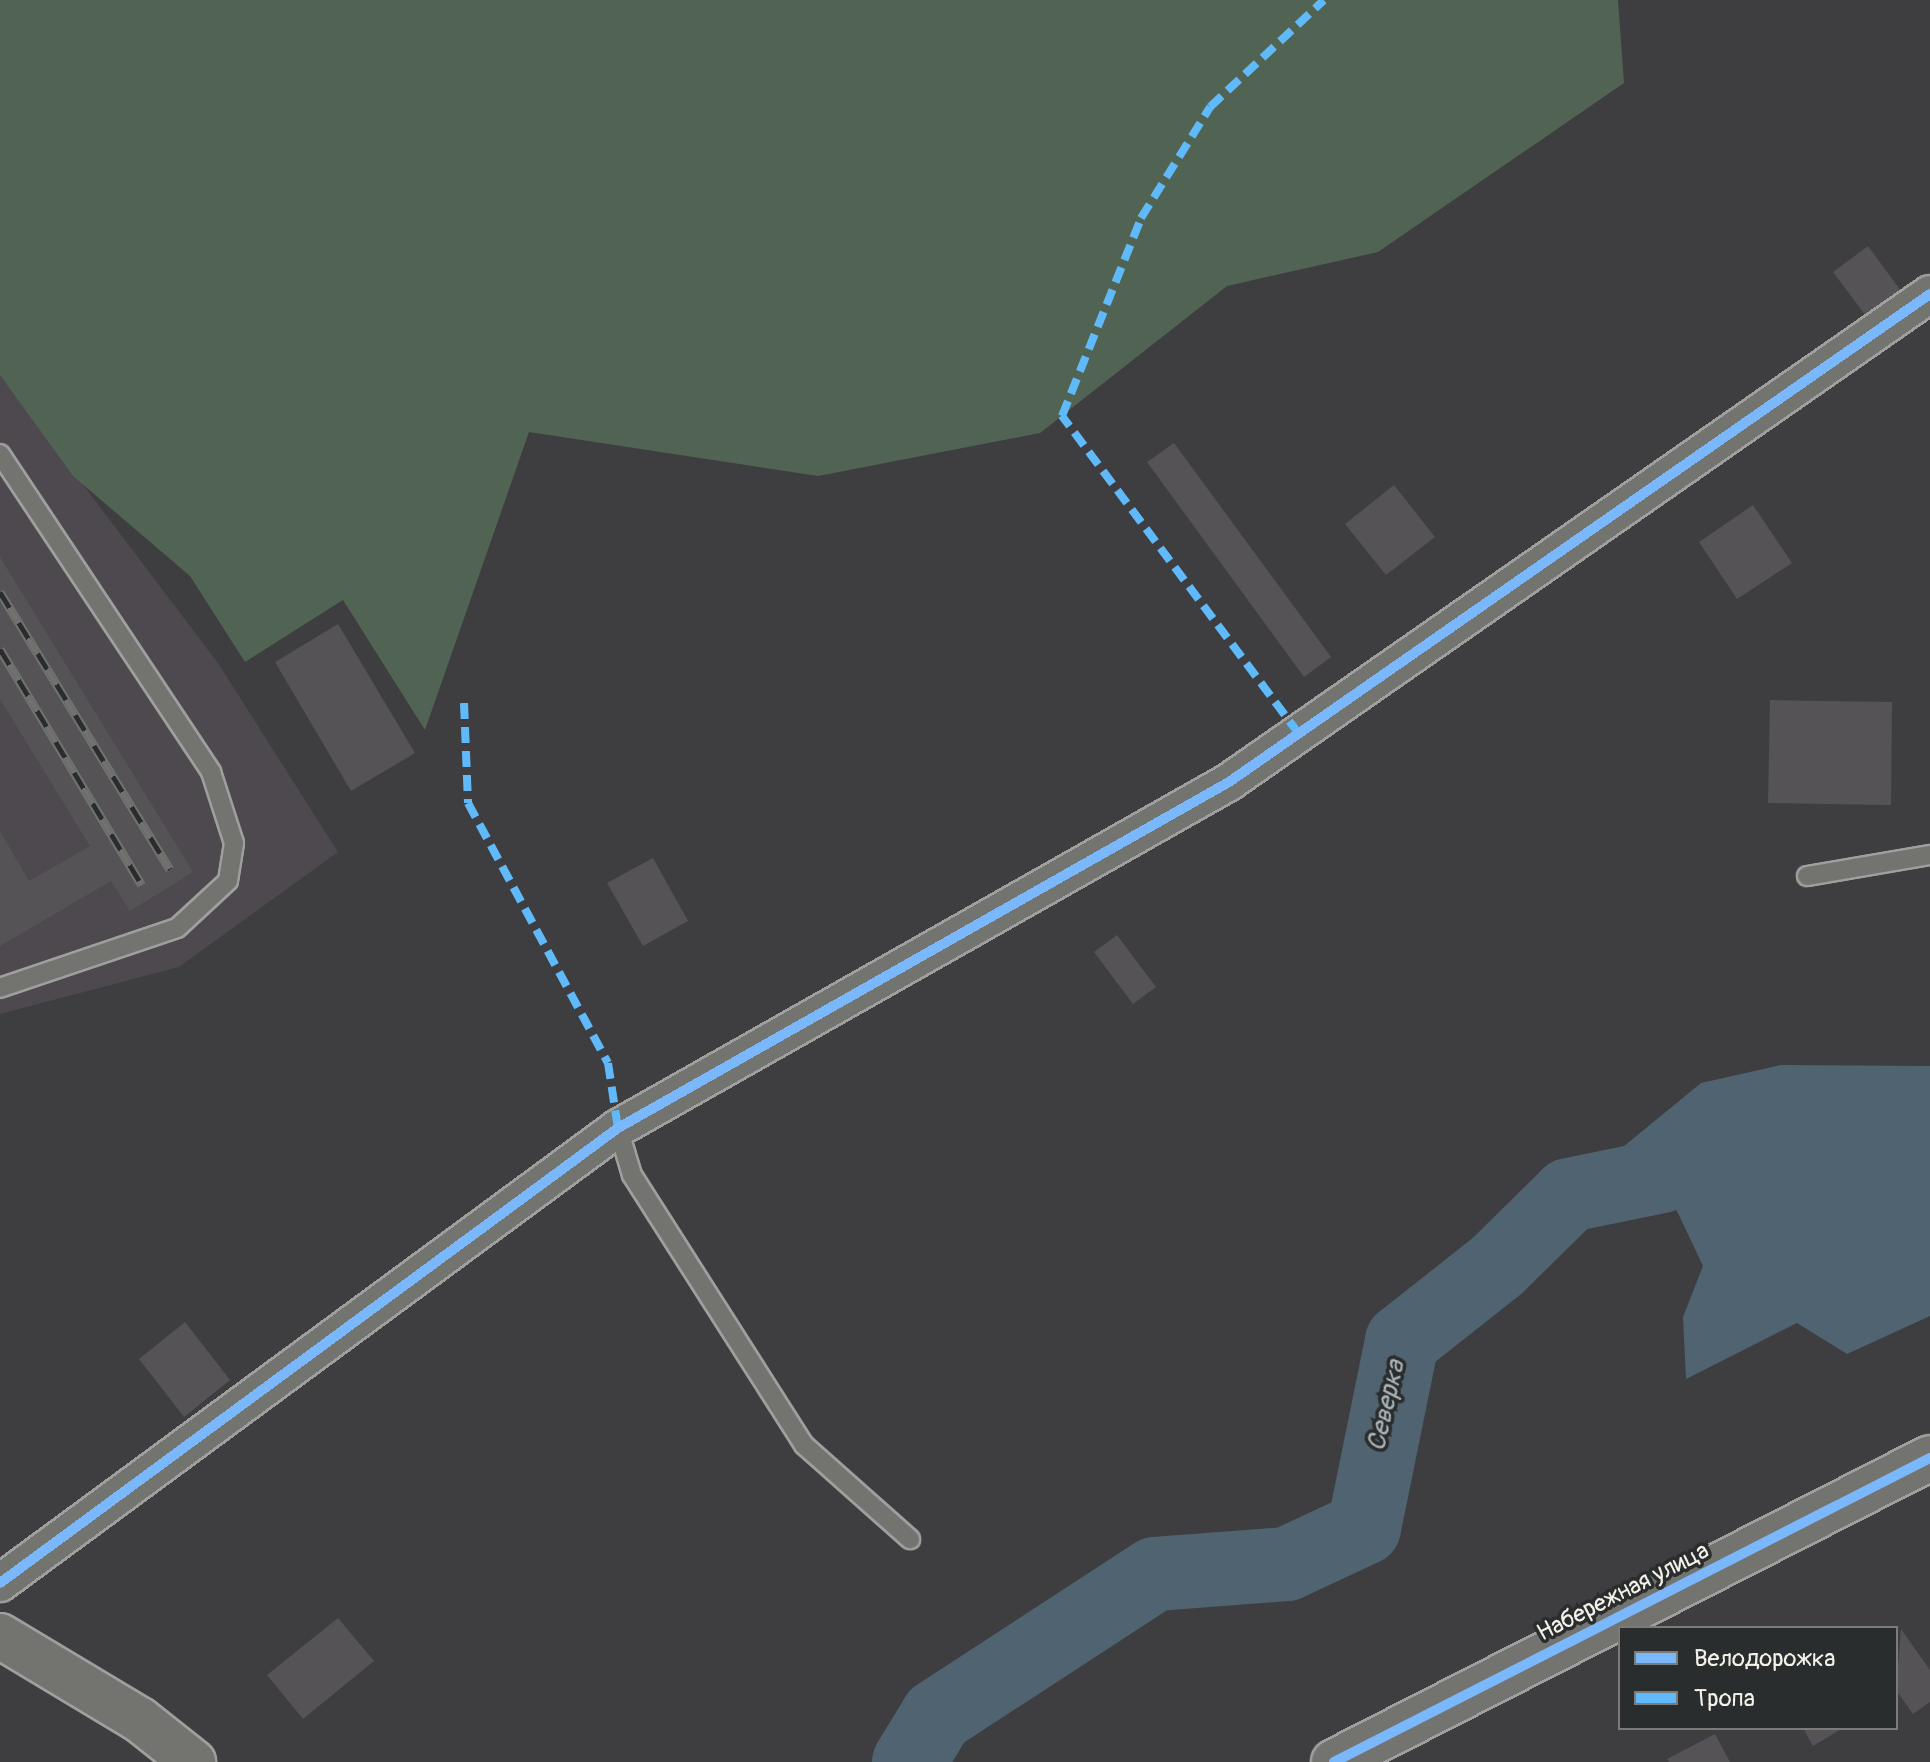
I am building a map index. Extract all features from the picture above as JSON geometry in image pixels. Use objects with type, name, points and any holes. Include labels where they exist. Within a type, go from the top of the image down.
[{"type":"street","points":[[0,1583],[618,1128],[1229,782],[1930,294]]},
{"type":"street","name":"Набережная улица","points":[[1334,1762],[1930,1458]]},
{"type":"street","points":[[0,1636],[140,1720],[193,1762]]},
{"type":"lane","points":[[0,454],[211,772],[234,843],[228,881],[177,928],[0,988]]},
{"type":"lane","points":[[1807,876],[1930,855]]},
{"type":"lane","points":[[618,1128],[632,1175],[804,1445],[910,1539]]},
{"type":"shaded area","points":[[0,375],[218,663],[338,852],[179,967],[0,1014]]},
{"type":"green space","points":[[0,0],[1618,0],[1624,83],[1378,252],[1227,286],[1040,433],[818,476],[529,432],[425,730],[343,600],[245,662],[190,576],[73,476],[0,375]]},
{"type":"water","points":[[1781,1065],[1930,1066],[1930,1316],[1847,1354],[1797,1323],[1686,1379],[1683,1317],[1703,1266],[1667,1190],[1557,1201],[1701,1083]]},
{"type":"building","points":[[1868,246],[1901,291],[1866,316],[1833,272]]},
{"type":"building","points":[[1174,443],[1331,657],[1304,677],[1147,462]]},
{"type":"building","points":[[1394,485],[1435,537],[1386,575],[1345,524]]},
{"type":"building","points":[[1753,505],[1792,563],[1737,599],[1699,542]]},
{"type":"building","points":[[0,557],[193,872],[130,911],[111,881],[0,946],[0,831],[29,881],[90,846],[0,699]]},
{"type":"building","points":[[338,624],[415,753],[351,791],[275,662]]},
{"type":"building","points":[[1770,700],[1892,702],[1891,805],[1768,803]]},
{"type":"building","points":[[653,858],[688,921],[643,946],[607,883]]},
{"type":"building","points":[[1117,935],[1156,987],[1133,1004],[1094,952]]},
{"type":"building","points":[[185,1322],[230,1380],[184,1417],[139,1359]]},
{"type":"building","points":[[338,1618],[374,1661],[303,1719],[267,1675]]},
{"type":"building","points":[[1901,1629],[1930,1670],[1930,1702],[1913,1714],[1898,1693]]},
{"type":"building","points":[[1804,1730],[1840,1730],[1813,1746]]},
{"type":"building","points":[[1715,1734],[1730,1762],[1669,1762],[1667,1759]]},
{"type":"waterway","name":"Северка","points":[[909,1762],[937,1716],[1155,1574],[1287,1564],[1364,1528],[1402,1341],[1497,1266],[1569,1195],[1662,1176]]},
{"type":"railway","points":[[0,592],[170,869]]},
{"type":"railway","points":[[0,649],[142,885]]},
{"type":"marked path","points":[[1299,734],[1062,416],[1141,218],[1210,107],[1324,0]]},
{"type":"marked path","points":[[464,703],[468,803],[608,1063],[618,1128]]},
{"type":"cycle path","points":[[0,1583],[618,1128],[1229,782],[1930,294]]},
{"type":"cycle path","points":[[1334,1762],[1930,1458]]}]
